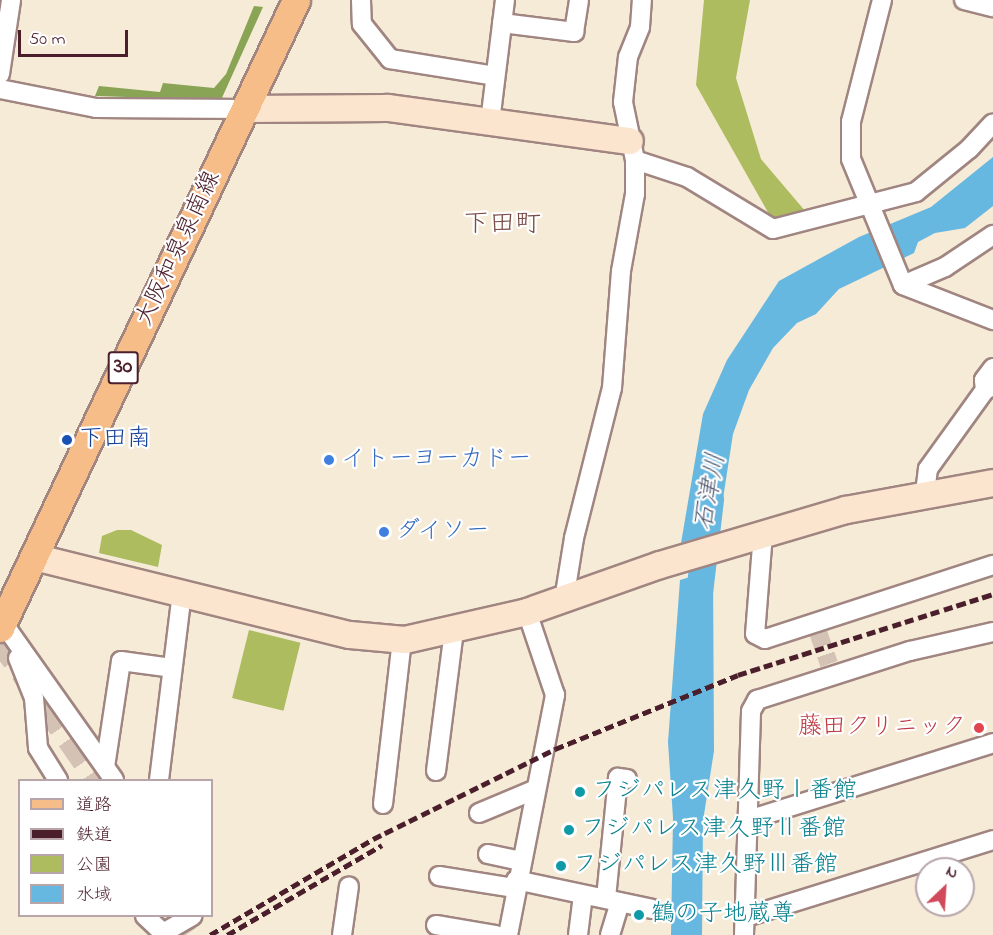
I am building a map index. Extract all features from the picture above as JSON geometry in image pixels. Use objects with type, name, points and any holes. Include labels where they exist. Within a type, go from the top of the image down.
[{"type":"main road","name":"大阪和泉泉南線","points":[[1,624],[296,0]]},
{"type":"main road","points":[[0,578],[34,557]]},
{"type":"street","points":[[0,74],[11,0]]},
{"type":"street","points":[[361,0],[362,24],[390,59],[495,76]]},
{"type":"street","points":[[490,122],[505,0]]},
{"type":"street","points":[[502,23],[574,32],[579,0]]},
{"type":"street","points":[[564,600],[574,538],[612,388],[621,271],[635,194],[633,150],[623,102],[628,57],[640,27],[642,0]]},
{"type":"street","points":[[882,0],[851,122],[851,159],[900,280],[993,320]]},
{"type":"street","points":[[964,0],[993,8]]},
{"type":"street","points":[[0,89],[96,108],[388,108],[490,122],[633,150],[687,177],[773,229],[871,206],[916,192],[969,149],[993,123]]},
{"type":"street","points":[[900,280],[945,267],[993,235]]},
{"type":"street","points":[[925,494],[928,469],[988,391],[984,380],[993,368]]},
{"type":"street","points":[[34,557],[350,635],[402,640],[453,631],[527,612],[660,565],[763,533],[925,494],[993,483]]},
{"type":"street","points":[[763,533],[755,634],[765,639],[816,625],[993,565]]},
{"type":"street","points":[[159,779],[182,594]]},
{"type":"street","points":[[508,935],[515,884],[555,695],[527,612]]},
{"type":"street","points":[[1,624],[109,774]]},
{"type":"street","points":[[1,624],[26,670],[34,698],[38,748],[57,779]]},
{"type":"street","points":[[436,771],[453,631]]},
{"type":"street","points":[[993,632],[831,669],[757,700],[751,711],[745,926],[993,840]]},
{"type":"street","points":[[383,804],[402,640]]},
{"type":"street","points":[[109,774],[122,661],[172,668]]},
{"type":"street","points":[[748,820],[993,743]]},
{"type":"street","points":[[610,935],[618,778],[627,779]]},
{"type":"street","points":[[479,813],[534,790]]},
{"type":"street","points":[[488,854],[520,861]]},
{"type":"street","points":[[439,876],[515,884],[652,909]]},
{"type":"street","points":[[342,935],[349,885]]},
{"type":"street","points":[[578,935],[583,896]]},
{"type":"street","points":[[147,917],[163,933],[190,917]]},
{"type":"street","points":[[435,925],[496,935]]},
{"type":"green space","points":[[704,0],[750,0],[736,78],[761,159],[806,212],[774,223],[696,85]]},
{"type":"green space","points":[[254,6],[263,7],[221,100],[95,96],[99,86],[160,92],[163,83],[214,88],[226,74]]},
{"type":"green space","points":[[117,530],[131,530],[162,545],[158,567],[99,553],[102,536]]},
{"type":"green space","points":[[249,630],[300,643],[283,711],[232,698]]},
{"type":"water","points":[[993,157],[993,206],[965,228],[935,233],[918,242],[914,253],[839,289],[816,314],[797,323],[773,348],[749,390],[733,434],[718,531],[681,543],[703,414],[727,360],[779,281],[859,237],[931,207]]},
{"type":"water","points":[[713,570],[714,751],[703,821],[702,935],[671,935],[673,818],[668,742],[680,580]]},
{"type":"waterway","name":"石津川","points":[[697,610],[710,499]]},
{"type":"tunnel","points":[[817,629],[829,664]]},
{"type":"tunnel","points":[[0,637],[98,779]]},
{"type":"tunnel","points":[[173,917],[185,935]]},
{"type":"railway","points":[[210,935],[373,839],[555,749],[738,675],[993,594]]},
{"type":"railway","points":[[227,935],[382,845]]},
{"type":"place","name":"下田南","points":[[67,440]]},
{"type":"place","name":"イトーヨーカドー","points":[[329,460]]},
{"type":"place","name":"ダイソー","points":[[384,532]]},
{"type":"place","name":"藤田クリニック","points":[[979,728]]},
{"type":"place","name":"フジパレス津久野Ⅰ番館","points":[[580,792]]},
{"type":"place","name":"フジパレス津久野Ⅱ番館","points":[[569,830]]},
{"type":"place","name":"フジパレス津久野Ⅲ番館","points":[[561,866]]},
{"type":"place","name":"鶴の子地蔵尊","points":[[639,915]]},
{"type":"district","name":"下田町","points":[[502,226]]}]
